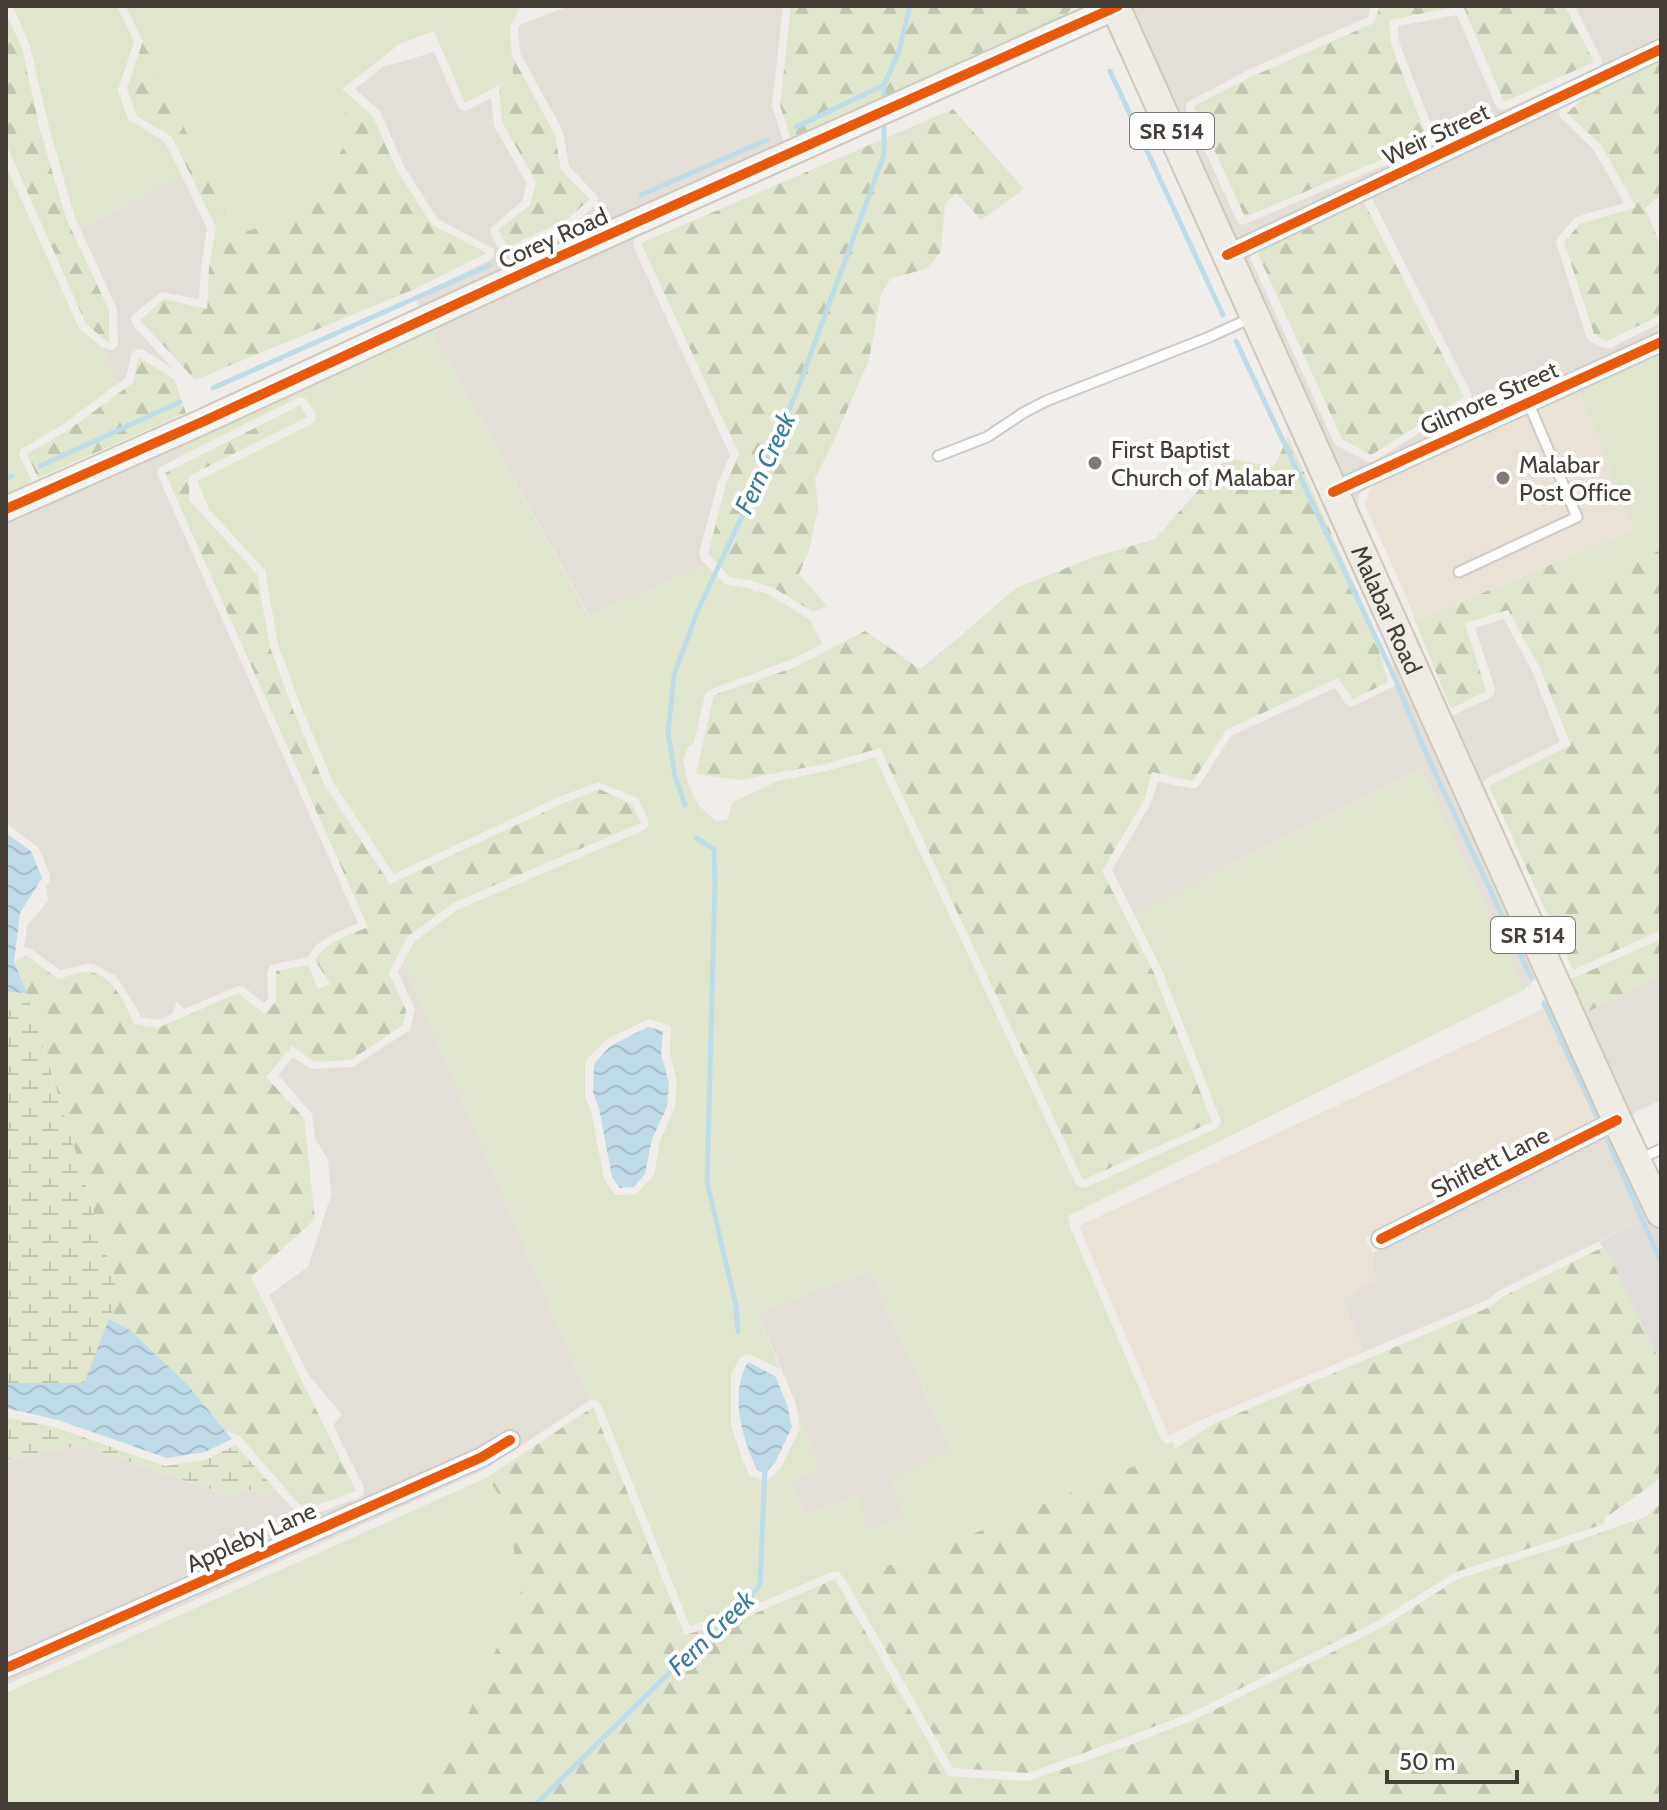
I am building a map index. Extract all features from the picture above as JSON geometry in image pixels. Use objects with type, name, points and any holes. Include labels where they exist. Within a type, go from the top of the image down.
[{"type":"main road","name":"Malabar Road","points":[[1116,6],[1617,1120],[1649,1155],[1661,1213]]},
{"type":"street","name":"Corey Road","points":[[6,509],[1116,6]]},
{"type":"street","name":"Weir Street","points":[[1227,255],[1661,49]]},
{"type":"street","name":"Gilmore Street","points":[[1333,492],[1661,342]]},
{"type":"street","name":"Shiflett Lane","points":[[1381,1239],[1617,1120]]},
{"type":"street","name":"Appleby Lane","points":[[6,1668],[482,1457],[510,1440]]},
{"type":"lane","points":[[938,456],[987,437],[1046,401],[1255,317]]},
{"type":"lane","points":[[1459,572],[1577,517],[1528,402]]},
{"type":"shaded area","points":[[569,6],[783,6],[772,106],[785,146],[421,311],[415,297],[490,260],[494,249],[438,219],[405,168],[380,111],[355,89],[383,67],[434,52],[459,109],[466,111],[491,98],[494,126],[527,184],[522,201],[490,229],[501,253],[511,254],[571,226],[596,205],[599,198],[569,166],[563,131],[520,53],[520,25]]},
{"type":"shaded area","points":[[1126,6],[1368,6],[1368,17],[1248,70],[1186,103],[1186,110],[1238,223],[1243,225],[1435,144],[1436,137],[1399,42],[1398,26],[1457,15],[1496,106],[1504,110],[1602,63],[1575,6],[1661,6],[1661,50],[1589,83],[1559,111],[1560,117],[1594,150],[1624,203],[1576,217],[1556,242],[1589,341],[1610,348],[1661,323],[1661,341],[1362,484],[1357,508],[1398,600]],"holes":[[[1368,191],[1472,395],[1468,403],[1371,463],[1337,446],[1248,253]]]},
{"type":"shaded area","points":[[182,176],[207,229],[199,299],[161,292],[134,314],[131,318],[133,325],[172,368],[144,350],[137,349],[131,354],[126,378],[117,384],[103,348],[112,350],[118,345],[117,309],[80,228]]},
{"type":"shaded area","points":[[640,231],[633,246],[730,455],[718,483],[699,553],[706,565],[589,615],[429,327]]},
{"type":"shaded area","points":[[1578,388],[1634,529],[1415,621],[1365,505],[1371,486]]},
{"type":"shaded area","points":[[180,441],[185,454],[160,467],[158,476],[358,923],[316,945],[308,957],[270,965],[267,972],[268,999],[264,1003],[244,987],[238,986],[184,1009],[177,1002],[172,1014],[158,1020],[141,1017],[116,976],[93,964],[60,970],[24,947],[27,926],[48,901],[46,886],[50,875],[39,848],[6,823],[6,520]]},
{"type":"shaded area","points":[[1377,614],[1540,975],[1524,990],[1421,769],[1134,914],[1112,870],[1151,803],[1158,782],[1196,788],[1231,736],[1335,688],[1351,707],[1395,686],[1397,679]]},
{"type":"shaded area","points":[[1504,619],[1532,671],[1560,742],[1486,779],[1481,787],[1449,717],[1494,694],[1475,628]]},
{"type":"shaded area","points":[[403,962],[590,1400],[484,1470],[6,1685],[6,1460],[81,1445],[235,1498],[244,1488],[264,1498],[274,1488],[302,1518],[363,1495],[364,1487],[333,1425],[342,1415],[308,1374],[269,1295],[308,1267],[331,1195],[328,1160],[315,1138],[312,1114],[278,1075],[293,1057],[311,1069],[353,1067],[410,1030],[415,1009],[398,972]]},
{"type":"shaded area","points":[[1661,976],[1661,1100],[1637,1111],[1631,1120],[1581,1015]]},
{"type":"shaded area","points":[[1555,999],[1604,1117],[1590,1126],[1575,1128],[1528,1159],[1396,1226],[1381,1228],[1365,1238],[1373,1253],[1375,1279],[1343,1299],[1364,1352],[1169,1436],[1079,1226],[1543,1009]]},
{"type":"shaded area","points":[[1613,1136],[1654,1214],[1498,1291],[1489,1299],[1364,1352],[1343,1299],[1375,1279],[1373,1253],[1595,1138]]},
{"type":"shaded area","points":[[1654,1214],[1661,1230],[1661,1364],[1611,1259],[1599,1242]]},
{"type":"shaded area","points":[[870,1271],[951,1449],[934,1458],[904,1515],[867,1532],[857,1495],[805,1516],[790,1483],[819,1467],[757,1312]]},
{"type":"green space","points":[[13,6],[117,6],[134,42],[118,90],[128,119],[165,142],[182,176],[80,228],[49,127],[30,46]]},
{"type":"green space","points":[[126,6],[521,6],[510,27],[513,78],[465,103],[434,31],[401,43],[342,89],[349,138],[321,184],[287,218],[235,236]]},
{"type":"green space","points":[[791,6],[1074,6],[1062,19],[792,141],[780,106]]},
{"type":"green space","points":[[1377,6],[1460,6],[1389,20],[1391,44],[1428,140],[1245,217],[1194,106],[1251,77],[1374,23],[1379,9]]},
{"type":"green space","points":[[1463,6],[1565,6],[1594,62],[1504,102]]},
{"type":"green space","points":[[6,14],[22,48],[40,130],[66,218],[109,310],[109,343],[86,324],[6,144]]},
{"type":"green space","points":[[143,41],[235,235],[287,218],[321,184],[349,138],[342,89],[372,115],[398,172],[432,225],[487,253],[417,288],[195,380],[140,320],[164,299],[207,309],[209,267],[216,227],[172,137],[137,116],[127,89]]},
{"type":"green space","points":[[512,56],[555,135],[561,170],[590,199],[568,219],[508,247],[498,230],[530,205],[536,182],[502,122],[499,86],[513,78]]},
{"type":"green space","points":[[1661,58],[1661,196],[1645,209],[1661,246],[1661,315],[1607,341],[1594,334],[1564,242],[1580,224],[1636,207],[1601,145],[1567,113],[1592,90]]},
{"type":"green space","points":[[953,109],[1024,189],[981,220],[956,193],[945,204],[941,252],[926,269],[891,278],[881,294],[869,360],[815,478],[818,509],[809,551],[799,574],[827,606],[813,612],[774,588],[730,577],[708,554],[726,484],[739,454],[641,243]]},
{"type":"green space","points":[[6,166],[79,328],[103,348],[117,384],[62,425],[21,449],[20,457],[34,485],[6,500]]},
{"type":"green space","points":[[1360,195],[1464,397],[1371,455],[1342,439],[1257,252]]},
{"type":"green space","points":[[429,327],[588,615],[706,565],[725,584],[770,595],[810,620],[822,644],[705,694],[694,743],[689,746],[683,759],[688,784],[699,806],[716,821],[727,820],[733,802],[778,781],[875,757],[1076,1184],[1081,1188],[1215,1129],[1221,1121],[1162,970],[1134,914],[1421,769],[1524,990],[1068,1216],[1161,1439],[1167,1444],[1173,1442],[1175,1449],[963,1538],[846,1581],[839,1572],[834,1571],[748,1608],[690,1626],[601,1404],[590,1400],[403,962],[414,942],[457,910],[644,830],[648,819],[638,798],[598,782],[554,799],[394,874],[333,782],[278,644],[265,570],[209,509],[198,483],[311,424],[316,419],[315,413],[306,399],[299,397],[185,454],[180,441]],"holes":[[[648,1019],[671,1027],[670,1053],[677,1083],[675,1107],[660,1141],[654,1175],[636,1194],[615,1195],[604,1179],[591,1110],[585,1097],[585,1064],[607,1039]],[[870,1271],[951,1448],[890,1480],[903,1515],[867,1531],[858,1495],[805,1516],[790,1483],[819,1467],[798,1414],[800,1429],[781,1468],[766,1481],[750,1476],[731,1425],[731,1374],[740,1358],[747,1354],[780,1369],[757,1312]]]},
{"type":"green space","points":[[1661,350],[1661,550],[1616,570],[1569,584],[1554,563],[1634,529],[1578,388]]},
{"type":"green space","points":[[138,357],[174,379],[186,413],[38,478],[27,454],[67,431],[134,382]]},
{"type":"green space","points":[[300,405],[307,417],[189,476],[189,500],[257,574],[270,647],[325,786],[390,884],[599,789],[632,804],[641,823],[453,903],[407,937],[389,973],[406,1010],[403,1025],[351,1060],[315,1062],[292,1046],[266,1077],[304,1118],[315,1219],[251,1277],[356,1491],[304,1510],[240,1436],[226,1431],[188,1385],[130,1330],[109,1319],[119,1294],[27,993],[14,962],[26,955],[58,979],[82,972],[98,974],[118,992],[134,1024],[158,1028],[238,993],[265,1014],[276,1001],[276,971],[308,965],[318,989],[330,984],[315,960],[332,943],[368,927],[165,473]]},
{"type":"green space","points":[[1288,437],[1369,617],[1388,682],[1353,699],[1338,678],[1226,730],[1193,781],[1152,772],[1144,800],[1102,871],[1154,973],[1212,1122],[1083,1180],[880,748],[825,764],[740,780],[696,774],[714,695],[793,668],[865,631],[920,669],[1016,588],[1094,557],[1155,539],[1227,458],[1274,467]]},
{"type":"green space","points":[[1661,550],[1661,930],[1573,970],[1489,786],[1571,745],[1540,668],[1508,610],[1465,623],[1486,691],[1451,709],[1415,621],[1554,563],[1569,584],[1616,570]]},
{"type":"green space","points":[[1661,939],[1661,976],[1581,1015],[1567,976],[1576,977]]},
{"type":"green space","points":[[6,992],[27,993],[119,1295],[84,1383],[6,1383]]},
{"type":"green space","points":[[1654,1222],[1661,1237],[1661,1478],[1605,1518],[1604,1524],[1456,1572],[1377,1621],[1193,1712],[1119,1740],[1028,1773],[953,1768],[846,1581],[963,1538],[1175,1449],[1213,1424],[1492,1306],[1502,1297]]},
{"type":"green space","points":[[593,1407],[685,1635],[751,1615],[835,1579],[948,1776],[1028,1781],[1122,1748],[1196,1719],[1381,1628],[1458,1579],[1645,1517],[1661,1504],[1661,1804],[400,1804],[447,1763],[521,1592],[507,1509],[488,1477]]},
{"type":"green space","points":[[6,1417],[54,1427],[165,1466],[205,1460],[236,1445],[274,1488],[264,1498],[244,1488],[236,1498],[81,1445],[6,1460]]},
{"type":"green space","points":[[488,1477],[507,1509],[521,1592],[447,1763],[400,1804],[6,1804],[6,1693]]},
{"type":"water","points":[[6,833],[31,851],[42,878],[20,913],[14,962],[27,993],[6,992]]},
{"type":"water","points":[[648,1027],[663,1031],[661,1054],[669,1083],[667,1107],[652,1139],[645,1174],[634,1187],[620,1188],[612,1177],[599,1108],[593,1093],[594,1064],[610,1046]]},
{"type":"water","points":[[109,1319],[130,1330],[188,1385],[232,1439],[205,1452],[167,1458],[58,1420],[6,1408],[6,1383],[84,1383]]},
{"type":"water","points":[[748,1362],[775,1376],[787,1404],[792,1427],[775,1463],[765,1473],[757,1470],[740,1416],[739,1388]]},
{"type":"waterway","name":"Fern Creek","points":[[884,101],[884,85],[899,51],[910,6]]},
{"type":"waterway","points":[[1110,71],[1223,315]]},
{"type":"waterway","points":[[796,127],[884,85]]},
{"type":"waterway","name":"Fern Creek","points":[[685,805],[675,776],[668,733],[674,675],[698,610],[797,391],[884,155],[884,122]]},
{"type":"waterway","points":[[641,195],[767,140]]},
{"type":"waterway","points":[[515,254],[606,209]]},
{"type":"waterway","points":[[213,388],[490,265]]},
{"type":"waterway","points":[[1236,341],[1531,977]]},
{"type":"waterway","points":[[40,466],[180,402]]},
{"type":"waterway","points":[[6,479],[12,476]]},
{"type":"waterway","name":"Fern Creek","points":[[696,838],[714,849],[707,1182],[736,1306],[738,1331]]},
{"type":"waterway","points":[[1544,1003],[1596,1115]]},
{"type":"waterway","points":[[1608,1141],[1661,1262]]},
{"type":"waterway","name":"Fern Creek","points":[[536,1804],[665,1677],[738,1611],[760,1585],[765,1468]]},
{"type":"cycle path","points":[[6,509],[1118,6]]},
{"type":"cycle path","points":[[1227,255],[1661,49]]},
{"type":"cycle path","points":[[1333,492],[1661,342]]},
{"type":"cycle path","points":[[1381,1239],[1617,1120]]},
{"type":"cycle path","points":[[6,1668],[482,1457],[510,1440]]},
{"type":"place","name":"First Baptist Church of Malabar","points":[[1095,463]]},
{"type":"place","name":"Malabar Post Office","points":[[1503,478]]}]
